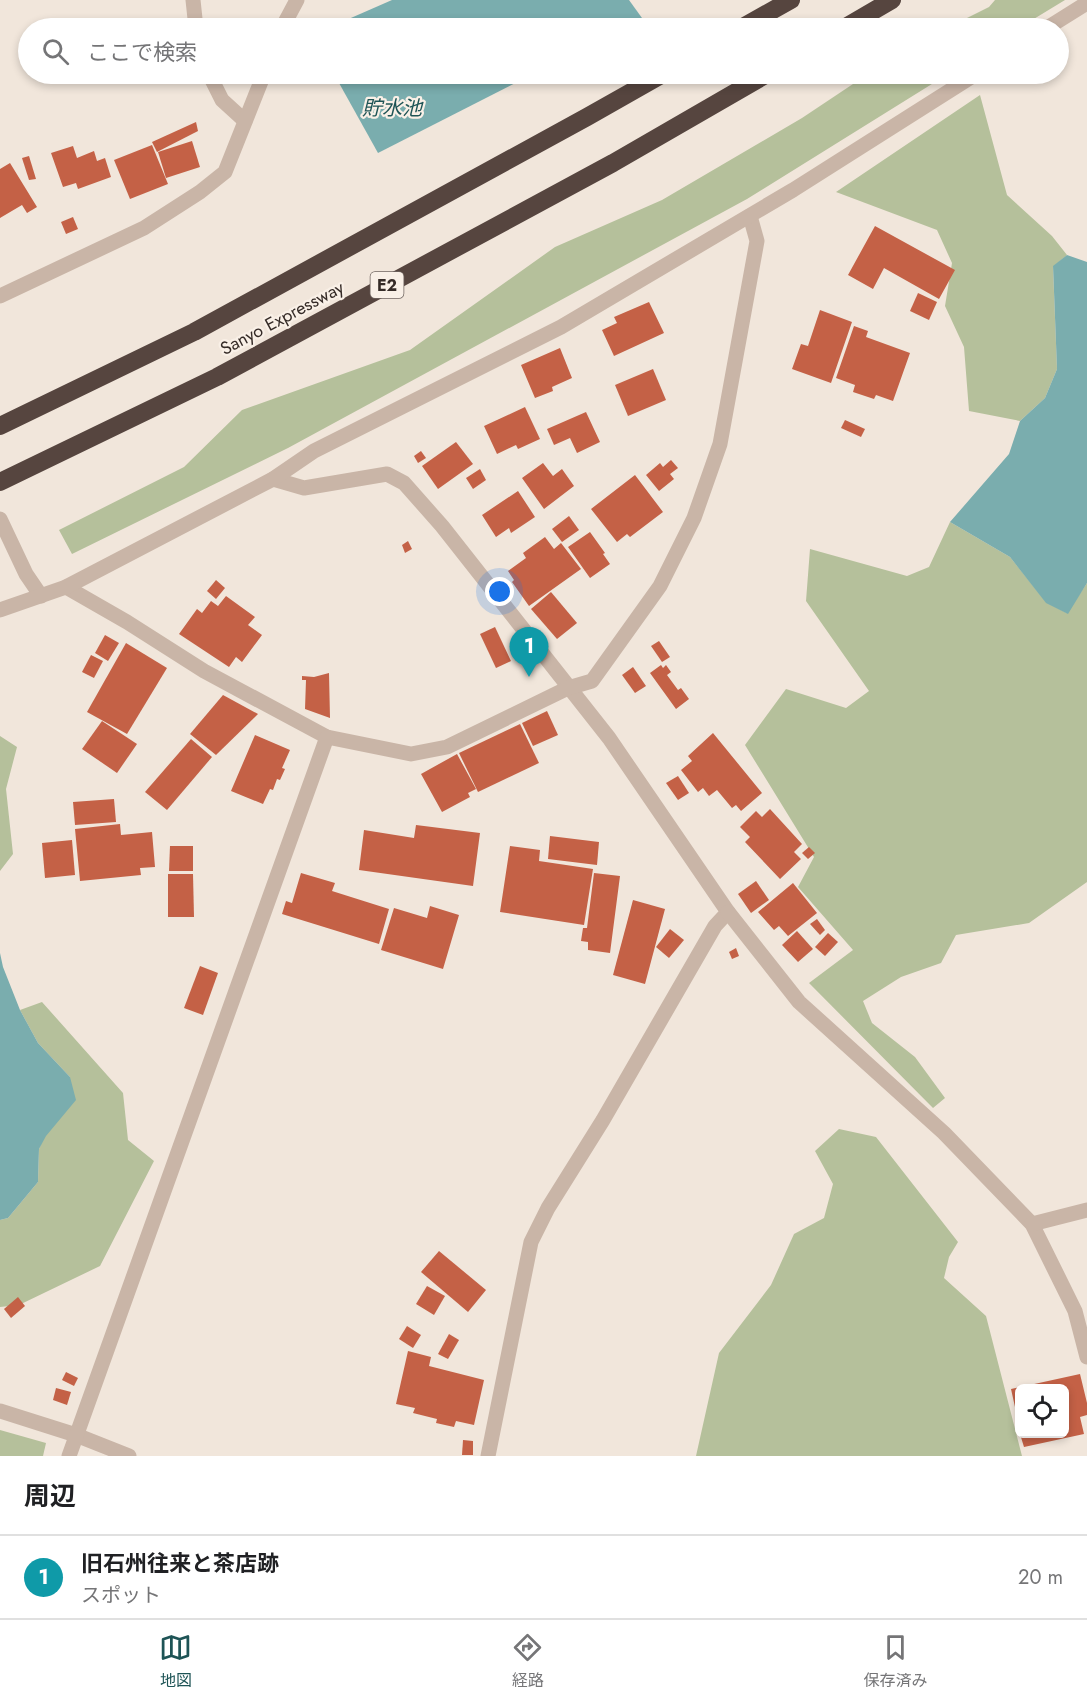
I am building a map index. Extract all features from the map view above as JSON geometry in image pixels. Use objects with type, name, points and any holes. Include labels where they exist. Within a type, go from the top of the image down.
[{"type":"highway","points":[[759,18],[791,0]]},
{"type":"highway","points":[[861,18],[892,0]]},
{"type":"highway","name":"Sanyo Expressway","points":[[0,426],[194,332],[645,84]]},
{"type":"highway","name":"Sanyo Expressway","points":[[0,482],[227,371],[613,163],[750,84]]},
{"type":"street","points":[[193,0],[195,18]]},
{"type":"street","points":[[287,18],[297,0]]},
{"type":"street","points":[[1063,18],[1087,3]]},
{"type":"street","points":[[214,84],[222,100],[245,121]]},
{"type":"street","points":[[0,296],[144,228],[200,192],[225,172],[260,84]]},
{"type":"street","points":[[0,610],[66,587],[273,479],[314,451],[561,327],[750,216],[960,84]]},
{"type":"street","points":[[66,587],[127,622],[204,671],[327,737],[411,753],[447,747],[568,688],[592,681],[660,586],[694,518],[720,444],[757,241],[750,216]]},
{"type":"street","points":[[273,479],[304,488],[387,474],[404,483],[442,526],[609,738],[728,912],[799,1002],[944,1133],[1032,1224],[1075,1311],[1087,1357]]},
{"type":"street","points":[[0,519],[26,574],[41,596]]},
{"type":"street","points":[[69,1456],[327,737]]},
{"type":"street","points":[[488,1456],[531,1242],[548,1208],[603,1120],[715,926],[728,912]]},
{"type":"street","points":[[1032,1224],[1087,1210]]},
{"type":"street","points":[[0,1411],[76,1435],[129,1456]]},
{"type":"green space","points":[[995,0],[1065,0],[1035,18],[967,18],[989,7]]},
{"type":"green space","points":[[853,84],[932,84],[747,199],[288,448],[72,554],[59,530],[184,467],[242,410],[410,350],[555,247],[662,200],[802,118]]},
{"type":"green space","points":[[980,95],[1007,195],[1052,236],[1067,255],[1053,267],[1057,369],[1045,398],[1020,421],[969,411],[964,347],[945,306],[952,263],[937,230],[836,192]]},
{"type":"green space","points":[[950,522],[1010,557],[1046,602],[1067,613],[1087,583],[1087,882],[1029,923],[956,935],[941,963],[901,977],[863,1001],[872,1023],[915,1057],[945,1098],[933,1108],[809,983],[853,950],[798,887],[814,857],[745,745],[786,689],[846,708],[869,691],[806,601],[810,549],[907,576],[929,567]]},
{"type":"green space","points":[[0,736],[17,747],[6,789],[13,854],[0,871]]},
{"type":"green space","points":[[42,1002],[123,1093],[128,1140],[154,1161],[100,1266],[19,1305],[0,1307],[0,1220],[8,1218],[38,1182],[39,1149],[70,1077],[38,1043],[20,1010]]},
{"type":"green space","points":[[839,1129],[876,1137],[958,1242],[949,1257],[944,1278],[986,1316],[1015,1429],[1015,1438],[1017,1438],[1022,1456],[696,1456],[719,1353],[771,1285],[794,1234],[824,1218],[833,1184],[815,1151]]},
{"type":"green space","points":[[0,1430],[46,1443],[43,1456],[0,1456]]},
{"type":"water","points":[[392,0],[629,0],[642,18],[351,18]]},
{"type":"water","name":"貯水池","points":[[340,84],[513,84],[378,153]]},
{"type":"water","points":[[1067,255],[1087,262],[1087,583],[1068,614],[1046,603],[1010,557],[950,522],[1009,454],[1020,421],[1045,398],[1057,369],[1053,266]]},
{"type":"water","points":[[0,953],[3,967],[20,1010],[38,1043],[70,1077],[76,1100],[46,1136],[39,1149],[38,1182],[8,1218],[0,1220]]},
{"type":"building","points":[[196,122],[198,131],[157,152],[152,142]]},
{"type":"building","points":[[192,141],[200,167],[166,178],[158,152]]},
{"type":"building","points":[[152,145],[168,184],[130,199],[114,160]]},
{"type":"building","points":[[73,146],[77,158],[94,151],[97,161],[105,158],[111,177],[78,189],[76,183],[63,187],[51,153]]},
{"type":"building","points":[[29,156],[36,179],[29,180],[22,158]]},
{"type":"building","points":[[10,163],[37,207],[27,213],[22,205],[0,218],[0,169]]},
{"type":"building","points":[[73,217],[78,229],[66,234],[61,222]]},
{"type":"building","points":[[875,226],[955,270],[939,299],[884,268],[873,289],[848,275]]},
{"type":"building","points":[[918,293],[937,302],[929,320],[910,311]]},
{"type":"building","points":[[649,302],[664,333],[614,356],[602,330],[617,323],[614,317]]},
{"type":"building","points":[[820,310],[852,322],[831,383],[792,369],[801,344],[808,346]]},
{"type":"building","points":[[854,326],[868,331],[866,337],[910,353],[893,401],[876,395],[874,399],[853,392],[855,385],[836,378]]},
{"type":"building","points":[[560,348],[572,378],[552,387],[553,391],[535,398],[521,365]]},
{"type":"building","points":[[653,369],[666,400],[628,416],[615,385]]},
{"type":"building","points":[[525,407],[540,439],[518,449],[516,445],[497,454],[484,426]]},
{"type":"building","points":[[586,412],[600,442],[577,453],[570,438],[554,445],[547,429]]},
{"type":"building","points":[[845,420],[865,429],[861,437],[841,428]]},
{"type":"building","points":[[456,442],[473,464],[438,489],[422,466]]},
{"type":"building","points":[[421,451],[426,458],[418,463],[414,456]]},
{"type":"building","points":[[671,460],[678,468],[670,474],[674,479],[659,491],[646,475],[660,463],[663,467]]},
{"type":"building","points":[[543,463],[553,476],[562,469],[574,486],[544,509],[522,478]]},
{"type":"building","points":[[480,469],[486,480],[473,489],[466,478]]},
{"type":"building","points":[[635,475],[663,512],[630,537],[627,534],[617,542],[591,509]]},
{"type":"building","points":[[518,491],[535,517],[511,533],[509,528],[496,537],[482,515]]},
{"type":"building","points":[[569,516],[579,530],[562,542],[552,529]]},
{"type":"building","points":[[590,532],[610,564],[590,578],[568,547]]},
{"type":"building","points":[[545,537],[554,549],[561,543],[581,569],[529,606],[512,582],[514,580],[508,571],[526,558],[523,553]]},
{"type":"building","points":[[408,541],[412,549],[405,553],[402,545]]},
{"type":"building","points":[[216,580],[225,588],[216,599],[207,591]]},
{"type":"building","points":[[551,592],[577,623],[557,639],[531,609]]},
{"type":"building","points":[[226,596],[255,617],[248,625],[262,635],[242,662],[236,657],[229,667],[179,634],[197,609],[202,613],[211,601],[218,606]]},
{"type":"building","points":[[495,627],[511,661],[496,668],[480,634]]},
{"type":"building","points":[[105,635],[119,643],[108,661],[95,653]]},
{"type":"building","points":[[659,641],[670,657],[662,662],[651,646]]},
{"type":"building","points":[[126,643],[167,668],[127,734],[87,712]]},
{"type":"building","points":[[91,655],[103,661],[94,678],[82,672]]},
{"type":"building","points":[[661,665],[663,668],[666,665],[671,672],[667,675],[678,690],[681,688],[689,699],[676,709],[650,673]]},
{"type":"building","points":[[633,667],[646,686],[635,693],[622,675]]},
{"type":"building","points":[[329,673],[330,718],[305,709],[306,680],[302,680],[302,676],[314,677]]},
{"type":"building","points":[[223,695],[258,714],[216,755],[190,734]]},
{"type":"building","points":[[547,711],[558,735],[533,746],[522,723]]},
{"type":"building","points":[[102,721],[137,744],[117,773],[82,749]]},
{"type":"building","points":[[520,724],[539,763],[478,792],[459,753]]},
{"type":"building","points":[[713,733],[762,793],[741,811],[736,805],[732,808],[717,790],[709,796],[703,788],[698,792],[681,770],[692,761],[688,756]]},
{"type":"building","points":[[255,735],[290,750],[282,768],[285,769],[280,780],[277,779],[273,790],[270,789],[263,804],[231,791]]},
{"type":"building","points":[[191,739],[212,757],[167,810],[145,792]]},
{"type":"building","points":[[457,754],[476,789],[468,793],[470,797],[442,812],[421,774]]},
{"type":"building","points":[[678,776],[689,793],[678,800],[666,783]]},
{"type":"building","points":[[114,799],[116,822],[75,825],[73,802]]},
{"type":"building","points":[[770,809],[802,844],[794,852],[801,859],[780,879],[745,842],[750,837],[740,827],[756,811],[762,817]]},
{"type":"building","points":[[120,824],[121,835],[152,832],[155,867],[140,868],[141,875],[80,881],[75,829]]},
{"type":"building","points":[[416,825],[480,833],[473,886],[359,870],[364,830],[414,838]]},
{"type":"building","points":[[550,836],[599,842],[597,865],[548,859]]},
{"type":"building","points":[[72,840],[75,875],[45,878],[42,843]]},
{"type":"building","points":[[170,846],[193,846],[193,871],[169,871]]},
{"type":"building","points":[[510,846],[540,850],[539,861],[593,869],[584,925],[500,912]]},
{"type":"building","points":[[809,847],[815,853],[808,859],[802,853]]},
{"type":"building","points":[[301,873],[335,883],[332,891],[389,909],[379,944],[282,914],[286,901],[292,903]]},
{"type":"building","points":[[594,873],[620,876],[610,953],[588,950],[588,942],[581,941],[583,928],[587,928]]},
{"type":"building","points":[[168,874],[193,874],[194,917],[168,917]]},
{"type":"building","points":[[756,881],[769,900],[751,913],[738,894]]},
{"type":"building","points":[[793,883],[817,913],[788,936],[779,926],[774,930],[758,912]]},
{"type":"building","points":[[633,900],[665,909],[645,984],[613,975]]},
{"type":"building","points":[[430,906],[459,915],[443,969],[381,950],[394,908],[427,918]]},
{"type":"building","points":[[817,919],[825,930],[820,935],[810,924]]},
{"type":"building","points":[[670,929],[684,940],[669,958],[656,947]]},
{"type":"building","points":[[797,931],[813,949],[798,962],[782,945]]},
{"type":"building","points":[[828,933],[838,942],[825,956],[815,947]]},
{"type":"building","points":[[736,948],[739,956],[732,959],[729,952]]},
{"type":"building","points":[[200,966],[218,973],[203,1015],[184,1008]]},
{"type":"building","points":[[439,1251],[486,1290],[468,1312],[421,1272]]},
{"type":"building","points":[[427,1286],[445,1296],[434,1315],[416,1304]]},
{"type":"building","points":[[18,1297],[25,1306],[11,1318],[4,1309]]},
{"type":"building","points":[[407,1326],[421,1335],[413,1348],[399,1339]]},
{"type":"building","points":[[449,1334],[459,1340],[448,1359],[438,1354]]},
{"type":"building","points":[[408,1351],[431,1357],[429,1366],[484,1380],[474,1425],[456,1421],[454,1427],[436,1423],[437,1419],[413,1413],[415,1408],[396,1404]]},
{"type":"building","points":[[66,1372],[78,1378],[74,1386],[62,1380]]},
{"type":"building","points":[[1080,1374],[1087,1403],[1087,1415],[1080,1417],[1084,1434],[1069,1437],[1069,1384],[1034,1384]]},
{"type":"building","points":[[56,1388],[71,1392],[67,1405],[53,1400]]},
{"type":"building","points":[[1015,1388],[1015,1407],[1011,1389]]},
{"type":"building","points":[[1021,1438],[1066,1438],[1024,1447]]},
{"type":"building","points":[[463,1440],[473,1441],[473,1455],[462,1455]]},
{"type":"place","name":"旧石州往来と茶店跡","points":[[529,677]]}]
